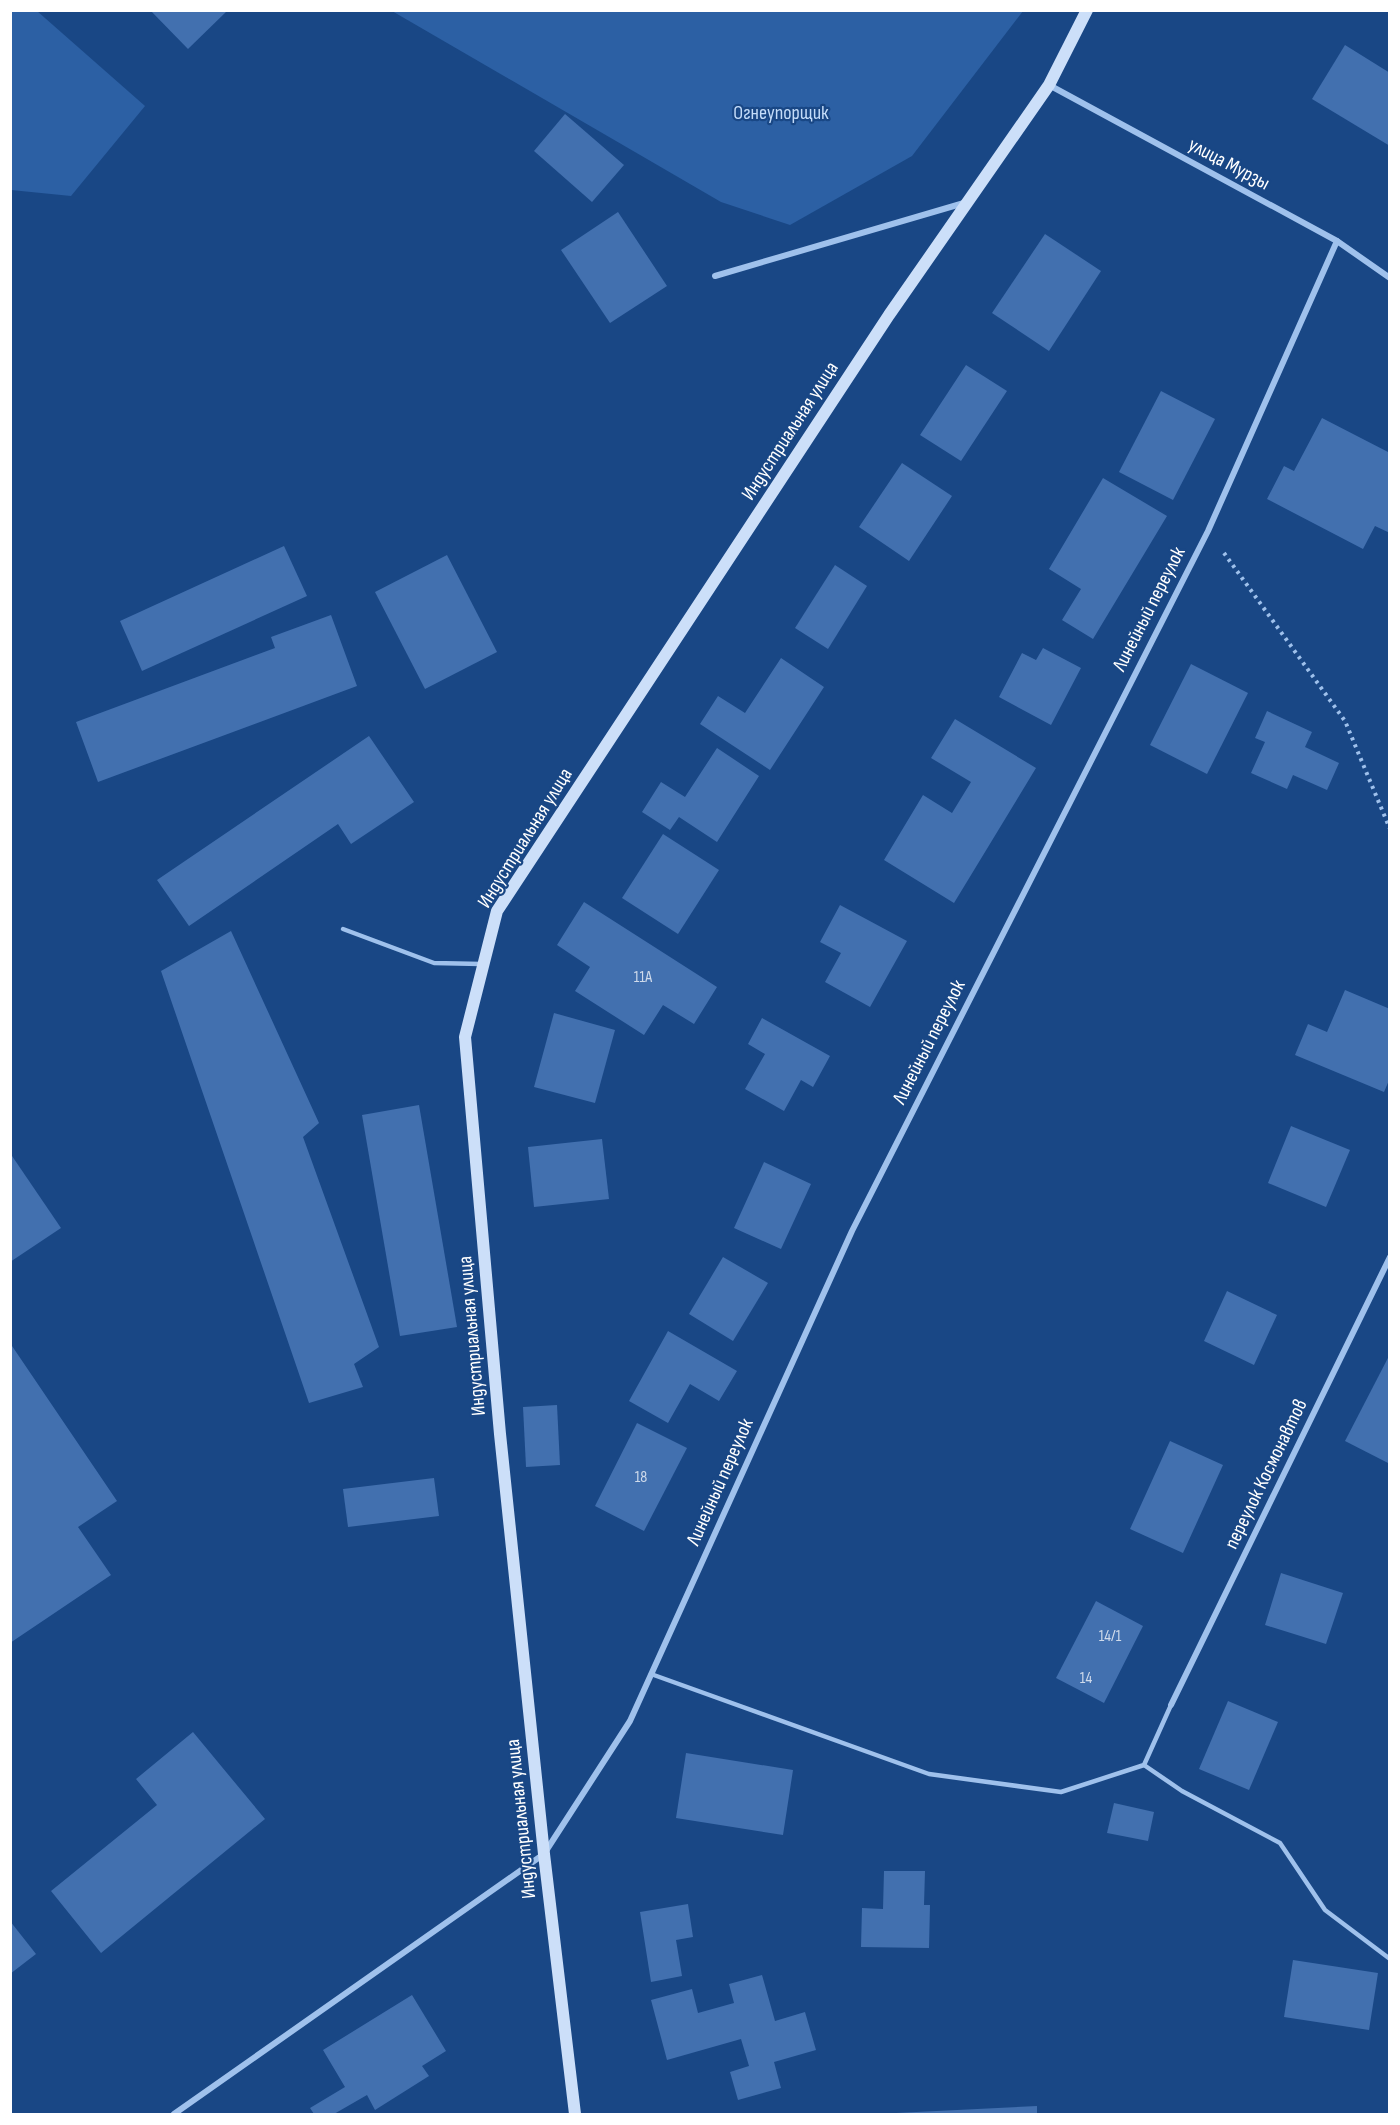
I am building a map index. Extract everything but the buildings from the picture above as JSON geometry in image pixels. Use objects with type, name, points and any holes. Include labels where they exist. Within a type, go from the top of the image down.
[{"type":"street","name":"Индустриальная улица","points":[[575,2115],[544,1854],[500,1434],[465,1037],[497,911],[883,325],[1049,85],[1087,10]]},
{"type":"street","name":"улица Мурзы","points":[[1049,85],[1337,241],[1389,278]]},
{"type":"street","points":[[715,276],[968,202]]},
{"type":"street","name":"Линейный переулок","points":[[544,1854],[630,1721],[852,1231],[1208,531],[1337,241]]},
{"type":"street","name":"переулок Космонавтов","points":[[1171,1705],[1389,1257]]},
{"type":"street","points":[[174,2115],[544,1854]]},
{"type":"lane","points":[[343,929],[434,963],[484,964]]},
{"type":"lane","points":[[651,1674],[929,1774],[1061,1792],[1144,1765],[1171,1705]]},
{"type":"lane","points":[[1144,1765],[1182,1791],[1280,1843],[1325,1910],[1389,1959]]},
{"type":"path","points":[[1208,531],[1345,721],[1389,829]]},
{"type":"green space","points":[[10,11],[37,11],[145,106],[71,196],[11,190]]},
{"type":"green space","name":"Огнеупорщик","points":[[392,11],[1023,11],[912,156],[790,225],[721,202]]}]
